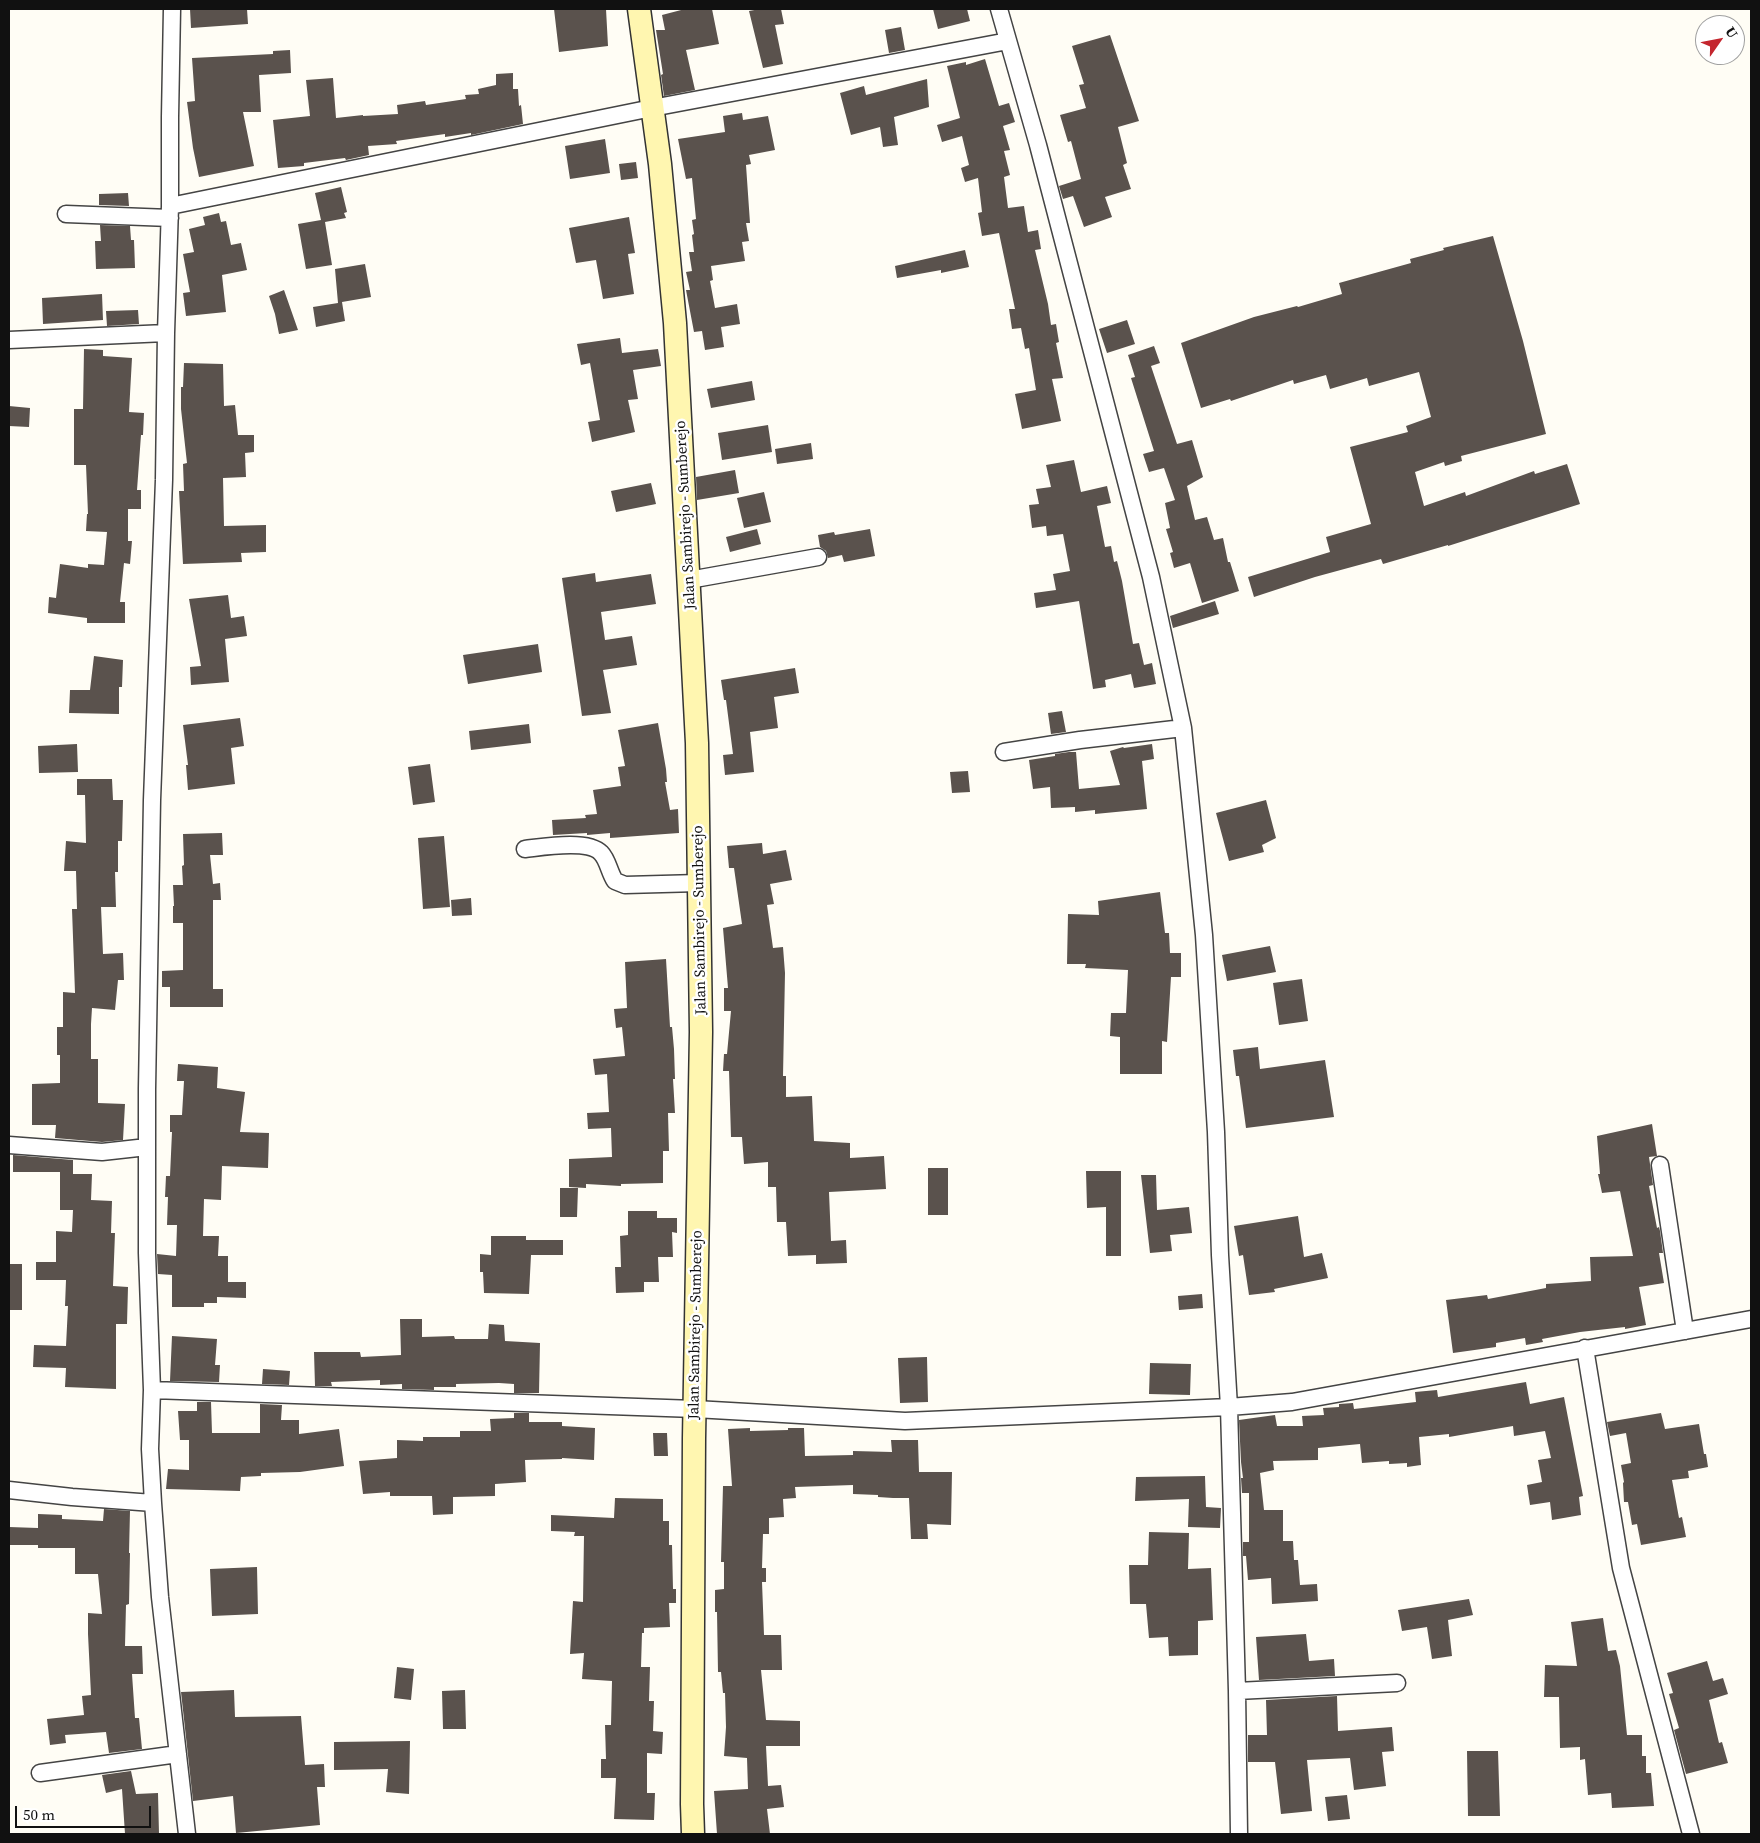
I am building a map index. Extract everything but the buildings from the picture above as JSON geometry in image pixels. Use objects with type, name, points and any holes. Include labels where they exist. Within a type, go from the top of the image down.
[{"type":"main road","name":"Jalan Sambirejo - Sumberejo","points":[[638,9],[660,164],[675,323],[698,743],[701,1032],[695,1409],[693,1834]]},
{"type":"street","points":[[172,9],[164,480],[152,800],[147,1253],[152,1390],[150,1449],[153,1502],[160,1597],[187,1834]]},
{"type":"street","points":[[999,9],[1038,145],[1151,576],[1183,728],[1204,935],[1229,1407],[1239,1834]]},
{"type":"street","points":[[66,214],[170,212],[652,108],[1008,41]]},
{"type":"street","points":[[9,340],[166,333]]},
{"type":"street","points":[[689,580],[818,557]]},
{"type":"street","points":[[1004,752],[1080,740],[1183,728]]},
{"type":"street","points":[[525,849],[562,845],[593,848],[600,851],[604,856],[615,881],[625,885],[699,883]]},
{"type":"street","points":[[9,1145],[102,1152],[147,1146]]},
{"type":"street","points":[[1660,1165],[1685,1331]]},
{"type":"street","points":[[152,1390],[695,1409],[905,1421],[1229,1407],[1292,1402],[1751,1319]]},
{"type":"street","points":[[1585,1348],[1621,1568],[1691,1834]]},
{"type":"street","points":[[9,1490],[72,1497],[153,1502]]},
{"type":"street","points":[[1237,1691],[1398,1683]]},
{"type":"street","points":[[40,1773],[178,1754]]}]
